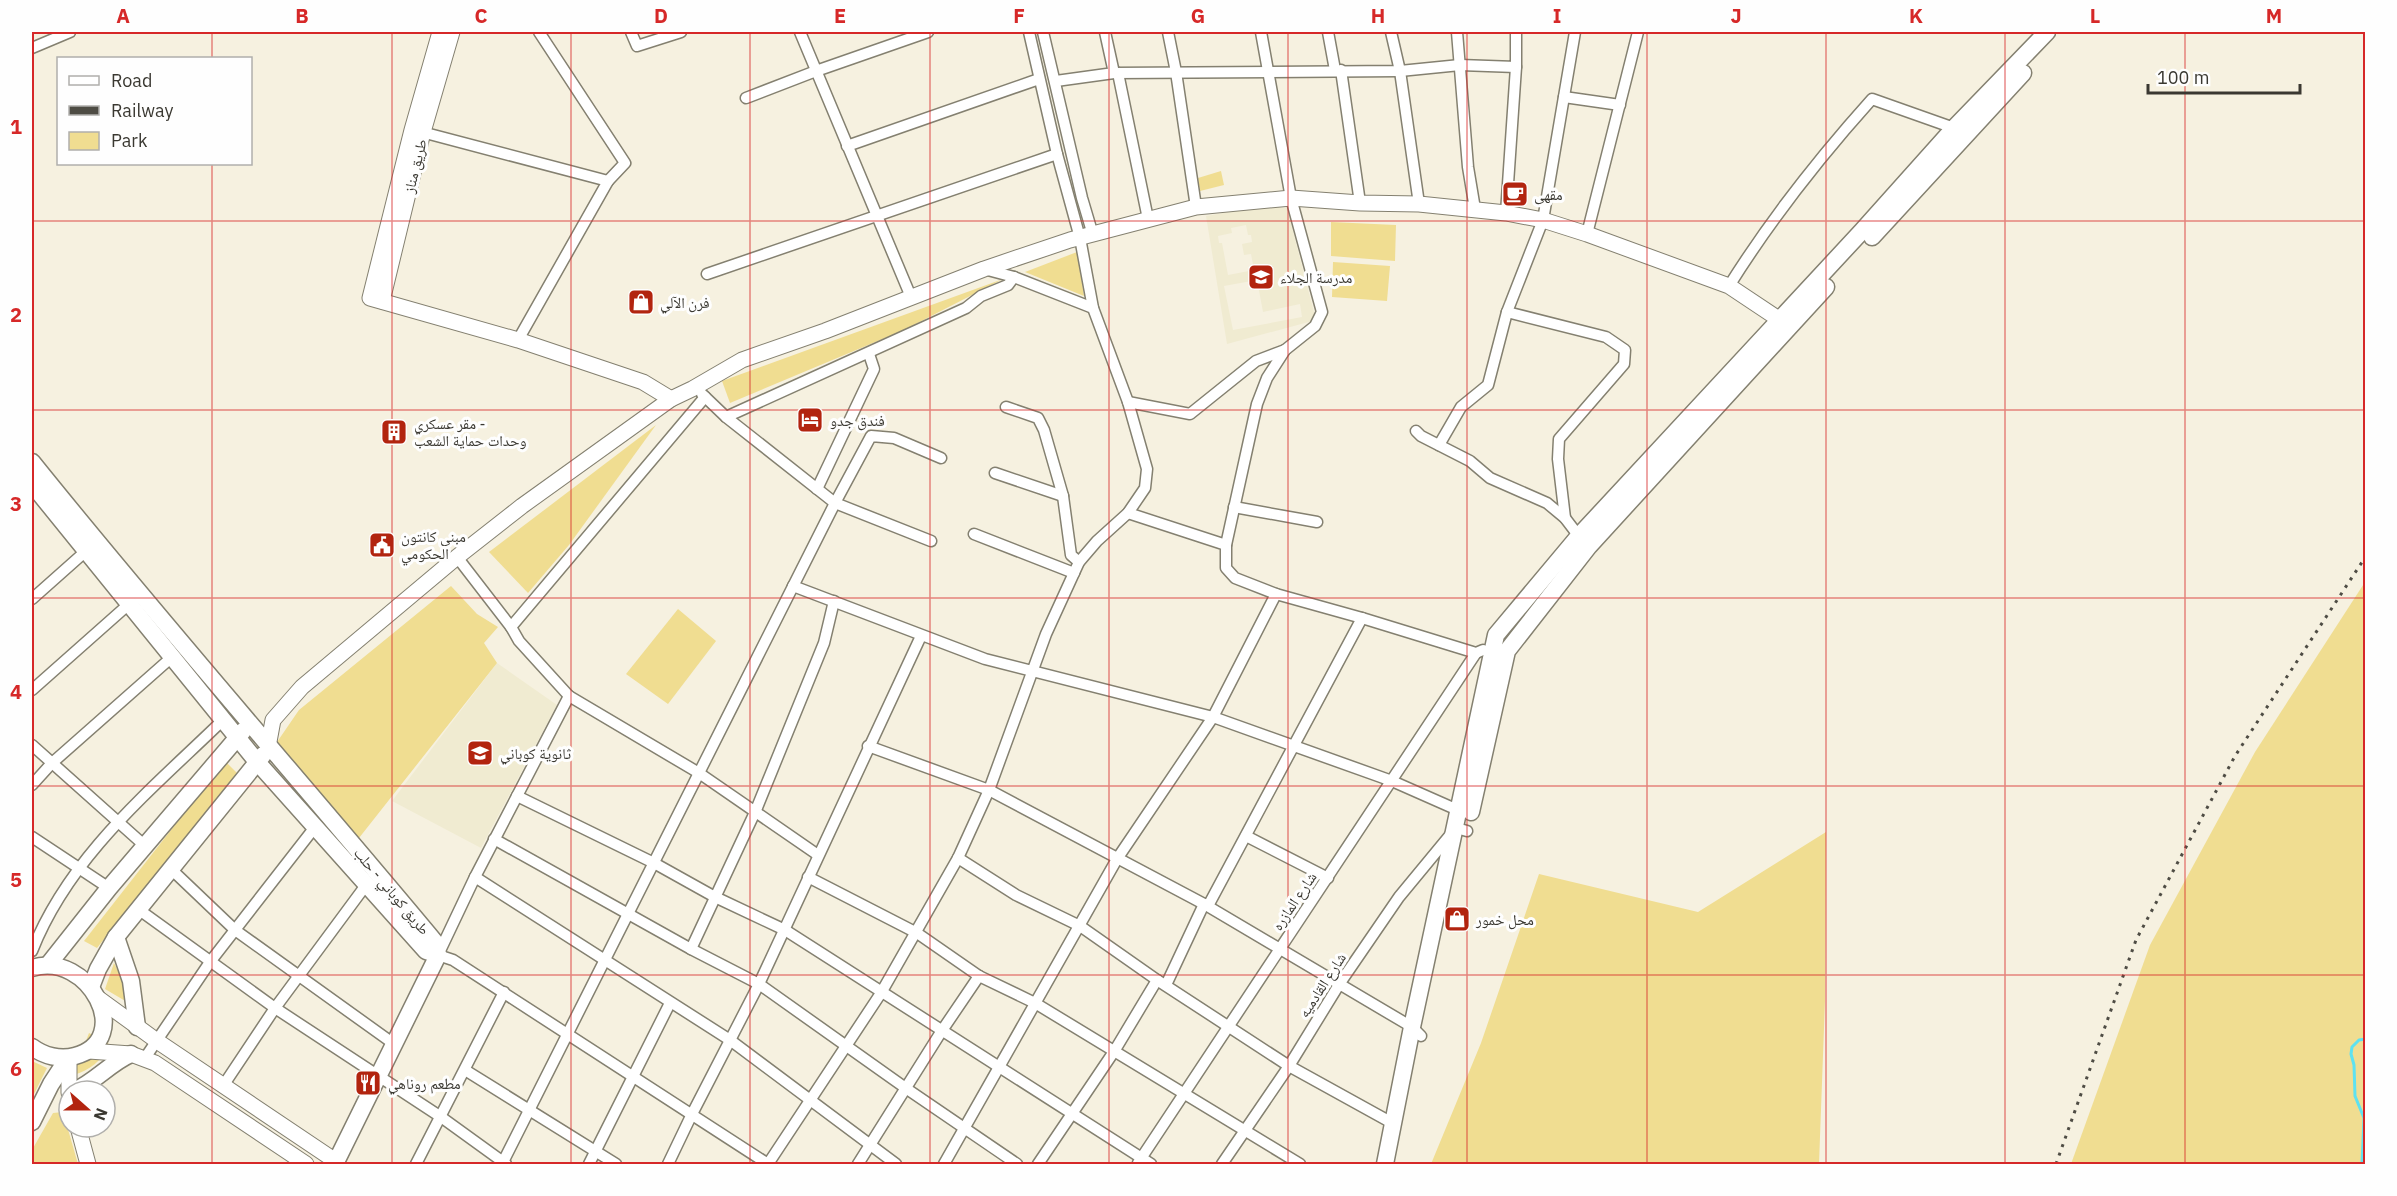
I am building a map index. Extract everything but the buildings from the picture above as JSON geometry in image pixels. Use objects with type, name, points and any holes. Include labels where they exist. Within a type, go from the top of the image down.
[{"type":"main road","name":"طريق مناز","points":[[440,32],[376,299],[518,340]]},
{"type":"main road","name":"طريق مناز","points":[[417,131],[452,32]]},
{"type":"main road","points":[[1784,324],[1954,128],[2048,32]]},
{"type":"main road","points":[[1461,829],[1460,811],[1492,651],[1583,541],[1784,324],[2061,32]]},
{"type":"main road","points":[[32,1047],[46,1054],[69,1058],[88,1051],[97,1042],[104,1020],[94,992],[98,969],[116,937],[258,763],[268,747],[273,720],[302,687],[457,557],[522,506],[671,399],[700,392],[742,360],[825,331],[984,269],[1086,236],[1196,207],[1291,198],[1419,204],[1506,213],[1543,220],[1729,286],[1784,324]]},
{"type":"main road","points":[[518,340],[643,382],[671,399]]},
{"type":"main road","name":"طريق كوباني - حلب","points":[[32,462],[268,747],[340,828],[435,942],[438,955]]},
{"type":"main road","name":"طريق كوباني - حلب","points":[[32,484],[258,763],[426,951],[438,955]]},
{"type":"main road","points":[[1385,1164],[1461,829],[1492,651]]},
{"type":"main road","points":[[40,967],[236,736],[250,725],[273,720]]},
{"type":"main road","points":[[116,937],[131,981],[137,1027]]},
{"type":"main road","points":[[40,967],[72,972],[137,1027],[336,1163],[438,955]]},
{"type":"main road","points":[[1395,1164],[1417,1031]]},
{"type":"main road","points":[[88,1051],[138,1056],[306,1164]]},
{"type":"main road","points":[[94,1079],[114,1063],[138,1056]]},
{"type":"main road","points":[[69,1058],[69,1079]]},
{"type":"main road","points":[[32,1122],[44,1097],[69,1058]]},
{"type":"main road","points":[[44,1097],[57,1095]]},
{"type":"main road","points":[[81,1139],[88,1164]]},
{"type":"street","points":[[32,48],[70,32]]},
{"type":"street","points":[[518,340],[608,181],[625,164],[539,32]]},
{"type":"street","points":[[631,32],[637,46],[681,32]]},
{"type":"street","points":[[801,32],[911,297]]},
{"type":"street","points":[[746,98],[816,70],[928,32]]},
{"type":"street","points":[[1029,32],[1057,154],[1086,236]]},
{"type":"street","points":[[569,696],[494,839],[438,955],[453,960],[768,1164],[881,993],[958,858],[989,790],[1031,671],[1077,568],[1097,541],[1128,513],[1145,488],[1147,470],[1128,402],[1093,308],[1082,198],[1043,32]]},
{"type":"street","points":[[1105,32],[1148,219]]},
{"type":"street","points":[[1167,32],[1176,72],[1196,207]]},
{"type":"street","points":[[1128,402],[1190,414],[1257,361],[1285,350],[1315,326],[1322,312],[1291,198],[1261,32]]},
{"type":"street","points":[[1328,32],[1338,70],[1360,203]]},
{"type":"street","points":[[1391,32],[1400,71],[1419,204]]},
{"type":"street","points":[[1457,32],[1468,167],[1475,209]]},
{"type":"street","points":[[1506,213],[1516,67],[1516,32]]},
{"type":"street","points":[[1439,445],[1461,407],[1488,385],[1507,312],[1543,220],[1575,32]]},
{"type":"street","points":[[1587,234],[1638,32]]},
{"type":"street","points":[[1056,81],[1116,73],[1269,70],[1400,71],[1460,65],[1516,67]]},
{"type":"street","points":[[847,146],[1039,79]]},
{"type":"street","points":[[1564,97],[1620,105]]},
{"type":"street","points":[[1729,286],[1792,193],[1872,99],[1954,128]]},
{"type":"street","points":[[417,131],[608,181]]},
{"type":"street","points":[[707,274],[1057,154]]},
{"type":"street","points":[[984,269],[1014,277],[1093,308]]},
{"type":"street","points":[[726,417],[966,308],[981,296],[1008,285],[1014,277]]},
{"type":"street","points":[[1507,312],[1606,337],[1625,350],[1624,364],[1558,440],[1565,518]]},
{"type":"street","points":[[1285,350],[1267,378],[1257,404],[1226,545],[1226,568],[1235,578],[1276,594],[1492,651]]},
{"type":"street","points":[[817,489],[874,369],[868,354]]},
{"type":"street","points":[[511,627],[700,392],[726,417],[835,503],[931,541]]},
{"type":"street","points":[[1006,407],[1038,418],[1044,430],[1064,496],[1071,555],[1077,568]]},
{"type":"street","points":[[1416,431],[1421,436],[1470,461],[1490,478],[1547,503],[1565,518],[1583,541]]},
{"type":"street","points":[[138,909],[276,1008],[441,1117],[504,1164],[699,772],[871,436],[894,438],[941,458]]},
{"type":"street","points":[[995,473],[1064,496]]},
{"type":"street","points":[[1234,507],[1317,522]]},
{"type":"street","points":[[1128,513],[1226,545]]},
{"type":"street","points":[[974,534],[1077,568]]},
{"type":"street","points":[[32,599],[86,551]]},
{"type":"street","points":[[457,557],[511,627],[519,641],[569,696],[699,772],[818,855]]},
{"type":"street","points":[[793,586],[985,659],[1213,717],[1392,781],[1460,811]]},
{"type":"street","points":[[944,1164],[966,1129],[1117,859],[1213,717],[1276,594]]},
{"type":"street","points":[[691,950],[756,810],[824,643],[834,601]]},
{"type":"street","points":[[32,690],[129,604]]},
{"type":"street","points":[[1038,1164],[1162,982],[1246,836],[1362,618]]},
{"type":"street","points":[[668,1164],[785,930],[868,746],[921,636]]},
{"type":"street","name":"شارع المازره","points":[[1143,1162],[1185,1093],[1392,781],[1492,651]]},
{"type":"street","points":[[32,785],[52,764],[172,657]]},
{"type":"street","points":[[32,951],[49,912],[77,868],[118,822],[223,720]]},
{"type":"street","points":[[32,745],[144,845]]},
{"type":"street","points":[[868,746],[989,790],[1206,905],[1417,1031]]},
{"type":"street","points":[[517,796],[785,930],[1143,1162]]},
{"type":"street","points":[[138,1056],[157,1041],[210,962],[315,827]]},
{"type":"street","name":"شارع القادميه","points":[[1222,1164],[1399,897],[1461,829]]},
{"type":"street","points":[[1246,836],[1328,878]]},
{"type":"street","points":[[32,837],[109,888]]},
{"type":"street","points":[[494,839],[691,950],[759,984],[1017,1164]]},
{"type":"street","points":[[958,858],[1016,895],[1080,926],[1289,1065],[1394,1124]]},
{"type":"street","points":[[171,868],[235,930],[394,1044]]},
{"type":"street","points":[[475,877],[730,1040],[896,1164]]},
{"type":"street","points":[[808,877],[917,933],[979,976],[1035,1003],[1299,1164]]},
{"type":"street","points":[[223,1086],[298,977],[366,885]]},
{"type":"street","points":[[858,1164],[979,976]]},
{"type":"street","points":[[416,1164],[504,993]]},
{"type":"street","points":[[589,1164],[670,1003]]},
{"type":"street","points":[[465,1070],[616,1164]]},
{"type":"shaded area","name":"مدرسة الجلاء","points":[[1263,206],[1287,208],[1316,320],[1227,344],[1206,216]],"holes":[[[1246,225],[1252,242],[1242,244],[1244,255],[1251,254],[1254,270],[1228,275],[1222,243],[1219,243],[1218,236],[1232,233],[1231,228]],[[1257,280],[1263,312],[1300,304],[1302,317],[1233,330],[1224,286]]]},
{"type":"shaded area","name":"ثانوية كوباني","points":[[497,663],[557,705],[481,848],[392,801]]},
{"type":"green space","points":[[1221,171],[1224,185],[1200,191],[1198,178]]},
{"type":"green space","points":[[1331,222],[1396,225],[1395,261],[1331,256]]},
{"type":"green space","points":[[1077,252],[1084,296],[1025,272]]},
{"type":"green space","points":[[1333,262],[1390,266],[1387,301],[1332,297]]},
{"type":"green space","points":[[1003,279],[904,330],[730,403],[722,381]]},
{"type":"green space","points":[[656,425],[569,545],[528,593],[489,552]]},
{"type":"green space","points":[[2365,582],[2365,1164],[2071,1164],[2150,945],[2255,752]]},
{"type":"green space","points":[[451,586],[477,614],[498,627],[484,643],[497,663],[359,838],[275,745],[299,710]]},
{"type":"green space","points":[[678,609],[716,641],[668,704],[626,674]]},
{"type":"green space","points":[[225,761],[237,773],[97,948],[84,941]]},
{"type":"green space","points":[[1826,832],[1825,1001],[1819,1164],[1431,1164],[1481,1043],[1539,874],[1698,912]]},
{"type":"green space","points":[[114,963],[123,981],[127,1002],[105,989]]},
{"type":"green space","points":[[89,1033],[111,1045],[95,1064],[73,1075]]},
{"type":"green space","points":[[32,1061],[47,1068],[32,1098]]},
{"type":"green space","points":[[53,1113],[57,1113],[57,1139],[71,1139],[78,1164],[32,1164],[32,1150]]},
{"type":"waterway","points":[[2362,1164],[2364,1118],[2355,1096],[2354,1065],[2351,1054],[2352,1047],[2359,1040],[2366,1039]]},
{"type":"railway","points":[[2056,1164],[2136,940],[2235,756],[2366,556]]},
{"type":"place","name":"مقهى","points":[[1515,194]]},
{"type":"place","name":"مدرسة الجلاء","points":[[1261,277]]},
{"type":"place","name":"فرن الآلي","points":[[641,302]]},
{"type":"place","name":"فندق جدو","points":[[810,420]]},
{"type":"place","name":"مقر عسكري - وحدات حماية الشعب","points":[[394,432]]},
{"type":"place","name":"مبنى كانتون الحكومي","points":[[382,545]]},
{"type":"place","name":"ثانوية كوباني","points":[[480,753]]},
{"type":"place","name":"محل خمور","points":[[1457,919]]},
{"type":"place","name":"مطعم روناهي","points":[[368,1083]]}]
